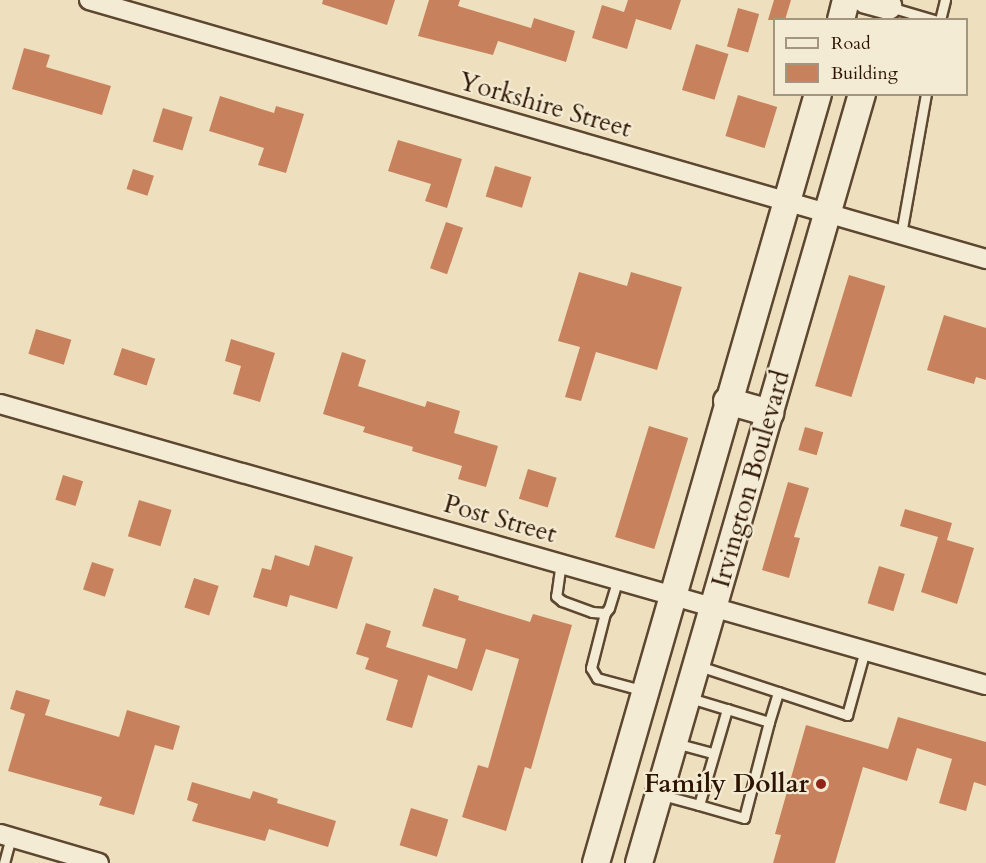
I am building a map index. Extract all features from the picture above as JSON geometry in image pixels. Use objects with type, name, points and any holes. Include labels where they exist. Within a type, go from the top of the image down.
[{"type":"main road","points":[[842,18],[846,0]]},
{"type":"main road","name":"Irvington Boulevard","points":[[596,863],[674,595],[727,401],[817,96]]},
{"type":"main road","name":"Irvington Boulevard","points":[[639,863],[861,96]]},
{"type":"main road","points":[[727,401],[770,413]]},
{"type":"street","name":"Yorkshire Street","points":[[89,0],[986,259]]},
{"type":"street","name":"Post Street","points":[[0,404],[618,578],[986,686]]},
{"type":"street","points":[[5,836],[99,863]]},
{"type":"lane","points":[[940,18],[945,0]]},
{"type":"lane","points":[[882,6],[927,18]]},
{"type":"lane","points":[[902,234],[926,96]]},
{"type":"lane","points":[[561,562],[556,596],[562,601],[592,612],[605,613]]},
{"type":"lane","points":[[618,578],[614,597],[605,613],[591,668],[597,678],[646,692]]},
{"type":"lane","points":[[697,665],[847,715],[865,650]]},
{"type":"lane","points":[[660,794],[744,818],[778,692]]},
{"type":"lane","points":[[687,698],[769,722]]},
{"type":"lane","points":[[699,805],[727,709]]},
{"type":"lane","points":[[674,742],[713,753]]},
{"type":"lane","points":[[4,863],[5,836]]},
{"type":"building","points":[[323,0],[395,0],[387,25],[322,4]]},
{"type":"building","points":[[429,0],[460,0],[458,6],[531,28],[534,18],[575,31],[566,62],[498,41],[493,55],[418,36]]},
{"type":"building","points":[[628,0],[681,0],[671,30],[636,19],[627,49],[592,38],[602,5],[624,12]]},
{"type":"building","points":[[774,0],[791,0],[786,18],[768,20]]},
{"type":"building","points":[[738,8],[759,14],[748,53],[727,46]]},
{"type":"building","points":[[696,44],[729,54],[714,100],[682,90]]},
{"type":"building","points":[[24,48],[50,55],[46,67],[111,86],[102,115],[12,89]]},
{"type":"building","points":[[738,95],[777,107],[765,148],[725,136]]},
{"type":"building","points":[[220,96],[274,113],[276,106],[304,114],[286,173],[258,165],[264,148],[209,131]]},
{"type":"building","points":[[163,108],[193,117],[182,151],[153,141]]},
{"type":"building","points":[[398,140],[462,159],[447,208],[425,201],[431,184],[388,171]]},
{"type":"building","points":[[495,166],[531,177],[522,208],[486,197]]},
{"type":"building","points":[[133,169],[154,176],[147,196],[127,189]]},
{"type":"building","points":[[446,222],[463,228],[447,274],[430,268]]},
{"type":"building","points":[[579,272],[627,286],[631,272],[682,287],[657,370],[596,352],[581,401],[565,397],[580,347],[558,341]]},
{"type":"building","points":[[849,275],[885,286],[851,397],[815,386]]},
{"type":"building","points":[[944,315],[986,328],[986,380],[976,377],[974,384],[927,370]]},
{"type":"building","points":[[36,329],[71,340],[64,365],[28,354]]},
{"type":"building","points":[[231,339],[275,353],[260,402],[233,394],[241,366],[225,361]]},
{"type":"building","points":[[122,348],[155,359],[147,385],[113,375]]},
{"type":"building","points":[[342,352],[366,360],[358,386],[425,407],[427,401],[460,411],[454,433],[498,446],[486,487],[458,479],[462,466],[412,451],[413,447],[363,432],[365,427],[323,414]]},
{"type":"building","points":[[649,426],[688,438],[654,549],[615,537]]},
{"type":"building","points":[[805,427],[823,432],[817,455],[798,450]]},
{"type":"building","points":[[528,469],[557,478],[548,507],[519,499]]},
{"type":"building","points":[[63,475],[83,481],[75,506],[55,500]]},
{"type":"building","points":[[788,482],[809,488],[794,537],[800,538],[789,578],[762,570]]},
{"type":"building","points":[[139,500],[172,510],[160,546],[128,536]]},
{"type":"building","points":[[905,509],[952,523],[947,540],[974,548],[957,604],[921,592],[938,537],[900,526]]},
{"type":"building","points":[[315,545],[353,557],[337,609],[290,595],[287,607],[253,597],[262,568],[271,570],[275,555],[309,566]]},
{"type":"building","points":[[92,562],[114,569],[105,597],[83,590]]},
{"type":"building","points":[[879,566],[905,574],[893,611],[868,603]]},
{"type":"building","points":[[194,578],[219,586],[209,616],[184,607]]},
{"type":"building","points":[[434,588],[459,596],[458,600],[530,622],[533,614],[572,625],[531,769],[525,767],[506,831],[462,817],[478,765],[488,768],[519,659],[486,649],[472,691],[428,675],[412,728],[386,720],[398,680],[365,669],[369,658],[356,654],[366,623],[391,631],[386,647],[457,669],[466,639],[422,626]]},
{"type":"building","points":[[16,690],[50,700],[45,715],[119,737],[127,710],[180,726],[173,750],[155,745],[134,815],[99,805],[102,797],[8,771],[25,714],[10,709]]},
{"type":"building","points":[[898,717],[986,742],[986,786],[974,782],[966,811],[939,803],[952,759],[917,748],[907,781],[863,767],[835,863],[773,863],[781,835],[775,834],[806,725],[888,749]]},
{"type":"building","points":[[192,782],[250,799],[253,791],[278,799],[277,803],[336,821],[328,847],[269,829],[265,841],[192,821],[198,804],[187,800]]},
{"type":"building","points":[[411,808],[448,819],[437,857],[400,845]]},
{"type":"place","name":"Family Dollar","points":[[821,784]]}]
